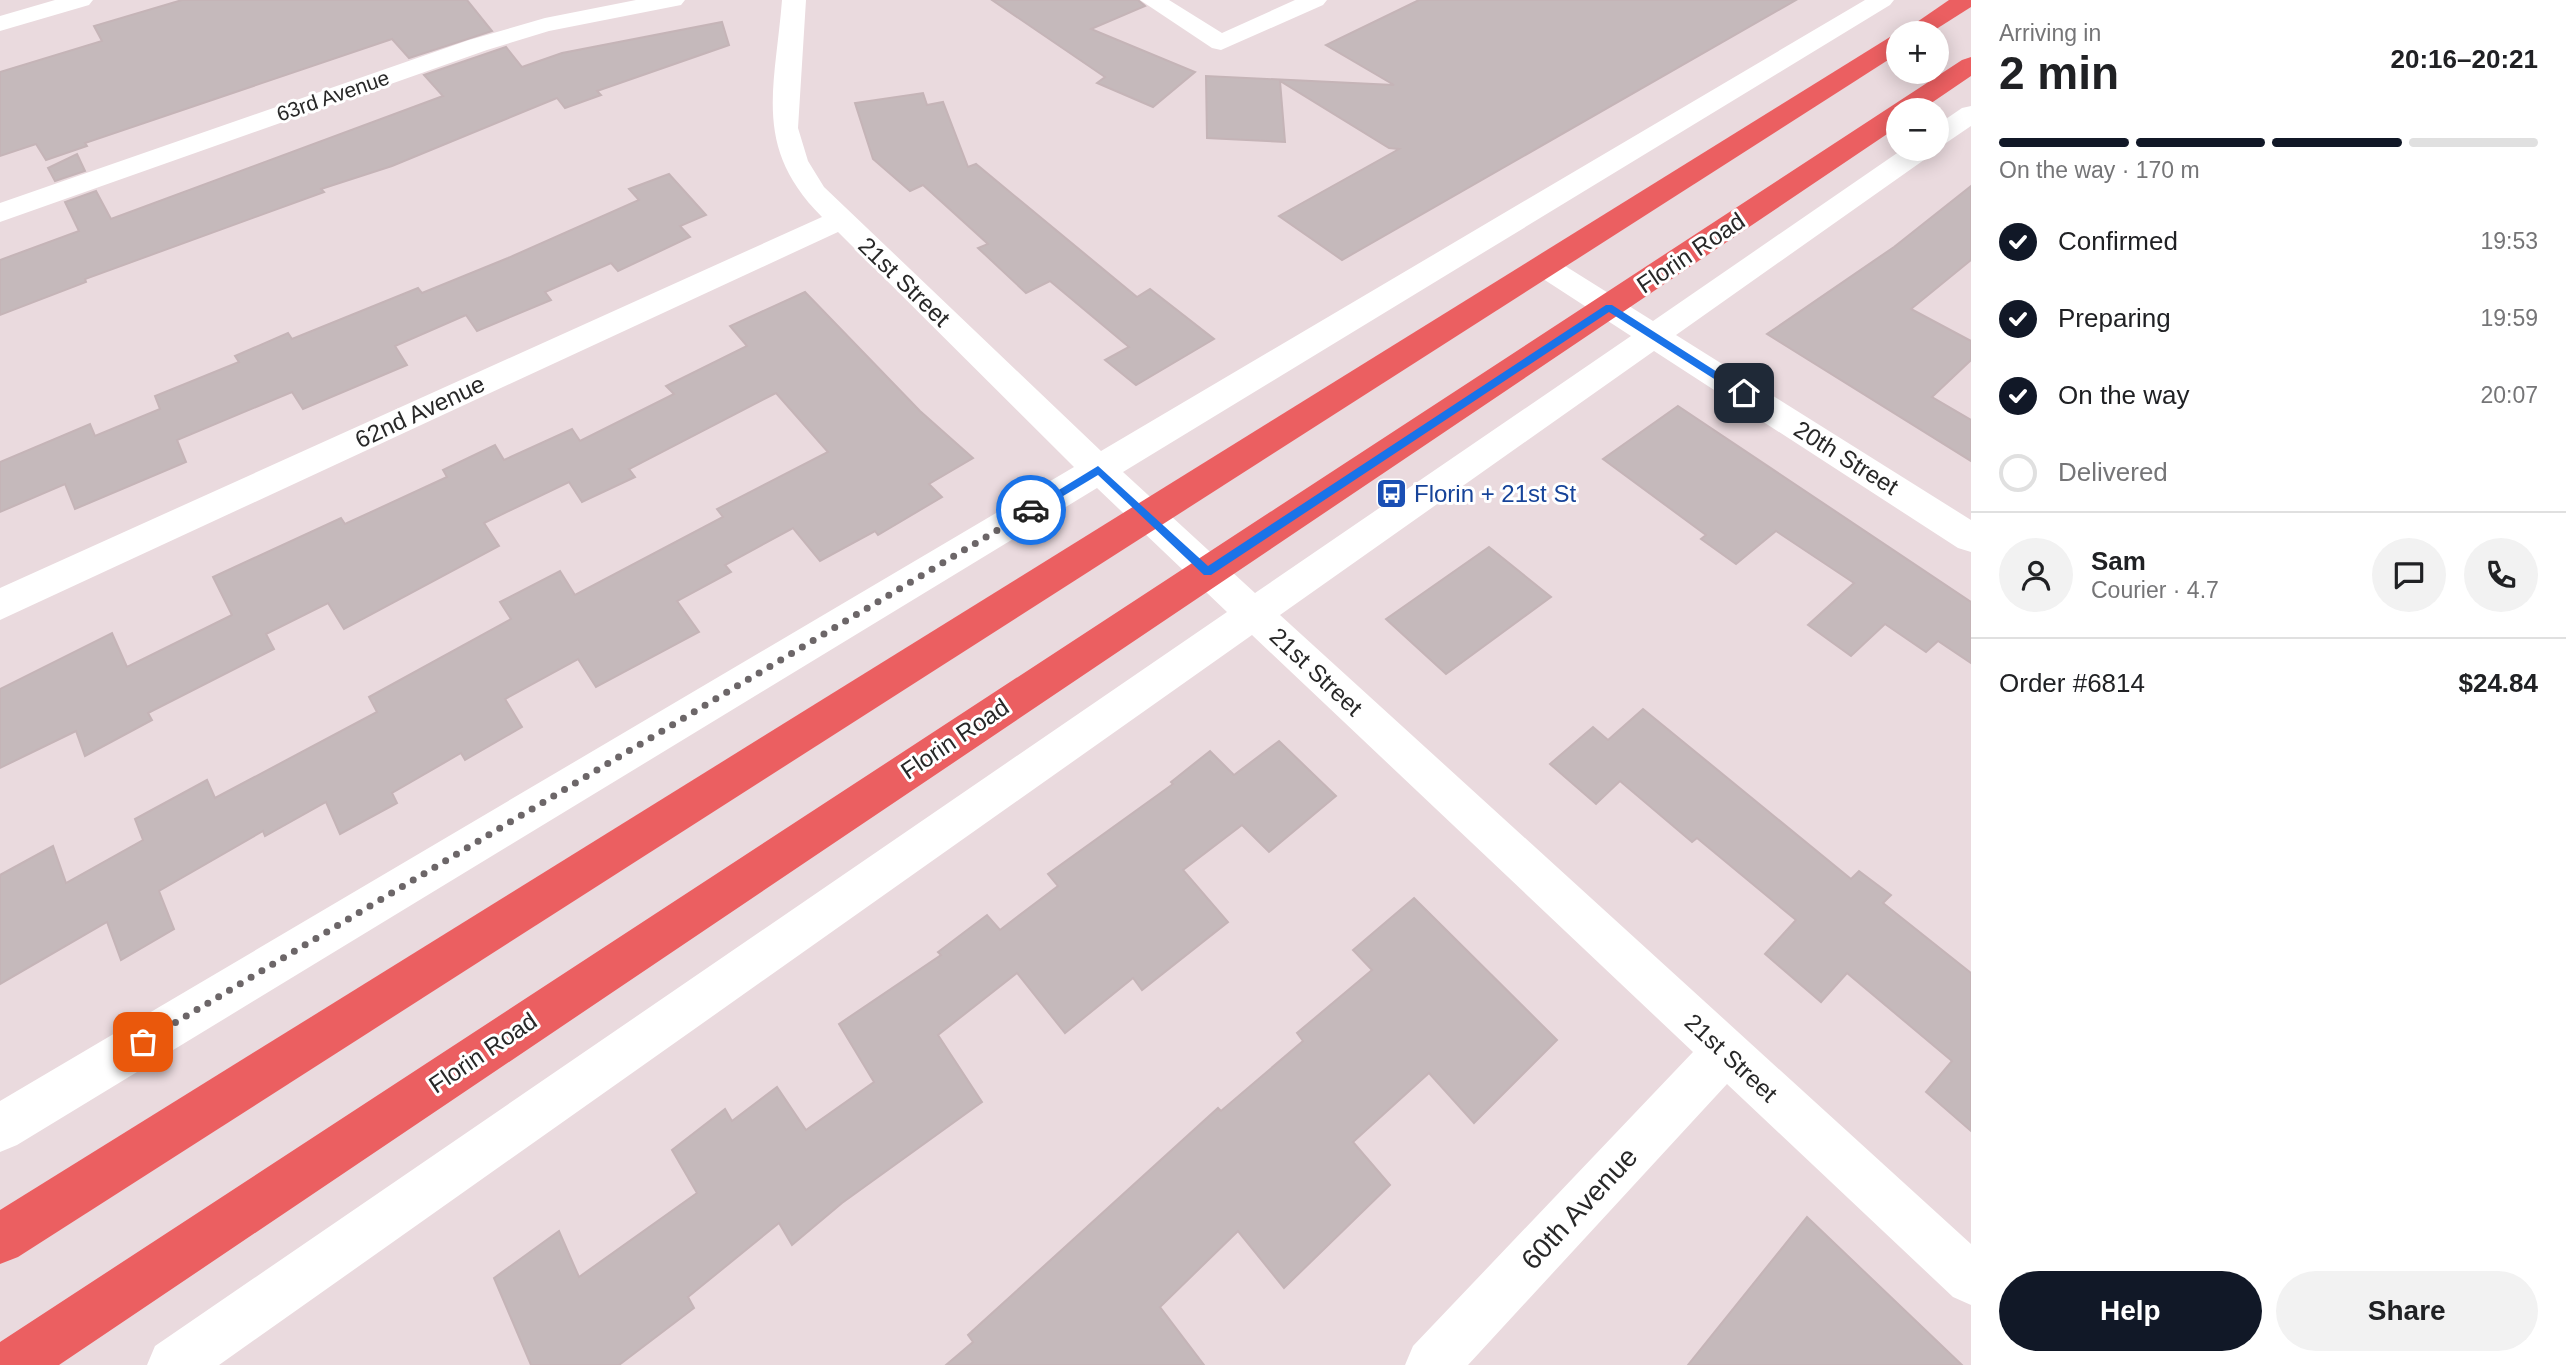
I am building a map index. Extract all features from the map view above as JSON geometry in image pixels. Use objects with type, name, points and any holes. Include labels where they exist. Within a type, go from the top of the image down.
[{"type":"main road","points":[[1932,21],[1966,0]]},
{"type":"main road","points":[[0,1239],[1886,50]]},
{"type":"main road","points":[[1922,98],[1971,65]]},
{"type":"main road","name":"Florin Road","points":[[12,1365],[1886,123]]},
{"type":"street","points":[[0,24],[81,0]]},
{"type":"street","name":"63rd Avenue","points":[[0,214],[478,45],[545,25],[673,0]]},
{"type":"street","name":"21st Street","points":[[794,0],[785,128],[794,160],[814,192],[1098,470],[1971,1279]]},
{"type":"street","points":[[1152,0],[1221,43],[1315,0]]},
{"type":"street","points":[[0,1128],[1882,0]]},
{"type":"street","points":[[1949,129],[1971,114]]},
{"type":"street","name":"Florin Road","points":[[174,1365],[1904,161]]},
{"type":"street","name":"62nd Avenue","points":[[0,605],[840,220]]},
{"type":"street","name":"20th Street","points":[[1544,266],[1971,538]]},
{"type":"street","name":"60th Avenue","points":[[1432,1365],[1725,1052]]},
{"type":"building","points":[[182,0],[467,0],[492,31],[409,58],[392,39],[85,143],[87,146],[46,160],[36,144],[0,156],[0,72],[102,41],[94,26]]},
{"type":"building","points":[[992,0],[1138,0],[1145,6],[1091,29],[1195,72],[1153,107],[1097,83],[1105,77]]},
{"type":"building","points":[[1419,0],[1796,0],[1342,260],[1279,216],[1399,149],[1389,148],[1280,81],[1285,142],[1207,138],[1206,76],[1394,85],[1326,45]]},
{"type":"building","points":[[722,22],[729,45],[597,91],[601,95],[565,108],[557,98],[392,166],[321,189],[324,192],[85,279],[86,282],[0,315],[0,260],[79,231],[65,202],[96,191],[111,219],[443,96],[424,75],[506,47],[522,67],[562,53]]},
{"type":"building","points":[[923,93],[927,105],[943,102],[968,167],[976,164],[1137,297],[1150,289],[1214,339],[1136,385],[1105,360],[1129,347],[1050,281],[1026,293],[978,248],[988,244],[923,185],[910,191],[873,159],[855,103]]},
{"type":"building","points":[[77,154],[85,171],[55,181],[48,168]]},
{"type":"building","points":[[669,174],[706,215],[680,226],[690,237],[618,271],[611,263],[545,292],[551,300],[477,331],[466,315],[395,346],[407,365],[303,409],[292,392],[177,440],[186,462],[75,509],[65,484],[0,512],[0,462],[90,424],[95,436],[160,409],[155,396],[239,362],[235,356],[288,333],[292,339],[418,288],[422,293],[508,258],[639,200],[629,189]]},
{"type":"building","points":[[1971,186],[1971,260],[1911,309],[1971,341],[1971,360],[1932,397],[1971,420],[1971,461],[1767,334],[1894,247]]},
{"type":"building","points":[[805,292],[920,411],[973,458],[929,484],[942,497],[878,535],[875,531],[820,561],[793,528],[725,565],[731,572],[677,601],[699,632],[596,687],[578,659],[505,699],[522,727],[465,760],[461,753],[392,793],[397,803],[340,834],[326,802],[265,836],[263,831],[159,891],[174,929],[121,960],[107,922],[0,984],[0,875],[53,846],[66,883],[143,840],[135,819],[207,780],[215,798],[377,712],[369,697],[511,619],[500,602],[560,571],[575,595],[723,517],[717,509],[828,452],[776,393],[629,469],[635,477],[582,502],[569,482],[484,523],[499,546],[344,629],[328,603],[266,634],[274,649],[148,713],[152,720],[85,756],[76,731],[0,768],[0,689],[112,633],[127,667],[232,615],[213,577],[341,518],[345,524],[447,477],[443,470],[495,445],[504,460],[572,429],[580,441],[674,394],[666,386],[747,346],[730,326]]},
{"type":"building","points":[[1678,406],[1971,602],[1971,663],[1938,641],[1926,652],[1885,624],[1851,656],[1808,625],[1854,583],[1776,531],[1736,564],[1701,539],[1706,535],[1603,459]]},
{"type":"building","points":[[1489,547],[1551,597],[1446,674],[1386,619]]},
{"type":"building","points":[[1643,709],[1851,879],[1859,871],[1891,895],[1883,903],[1971,973],[1971,1131],[1926,1092],[1952,1061],[1847,973],[1821,1002],[1765,954],[1796,920],[1697,838],[1692,842],[1620,781],[1596,804],[1550,764],[1593,727],[1608,740]]},
{"type":"building","points":[[1279,741],[1336,796],[1269,852],[1242,825],[1183,870],[1228,922],[1142,990],[1133,978],[1065,1033],[1017,973],[938,1035],[982,1102],[842,1203],[792,1245],[779,1223],[688,1297],[694,1308],[619,1365],[531,1365],[494,1278],[559,1231],[579,1277],[697,1193],[672,1150],[725,1109],[732,1121],[777,1087],[806,1130],[874,1082],[839,1024],[941,955],[938,952],[987,915],[1000,930],[1058,886],[1048,874],[1173,784],[1171,782],[1210,751],[1234,775]]},
{"type":"building","points":[[1414,898],[1557,1040],[1474,1123],[1429,1073],[1353,1142],[1390,1185],[1284,1288],[1238,1231],[1160,1307],[1204,1365],[946,1365],[973,1342],[968,1335],[1218,1108],[1221,1111],[1303,1041],[1297,1033],[1372,970],[1353,950]]},
{"type":"building","points":[[1807,1217],[1962,1365],[1688,1365]]},
{"type":"way so far","points":[[143,1042],[1031,510]]},
{"type":"place","name":"Florin + 21st St","points":[[1391,494]]},
{"type":"route","points":[[1031,510],[1098,470],[1208,572],[1609,307],[1744,393]]}]
